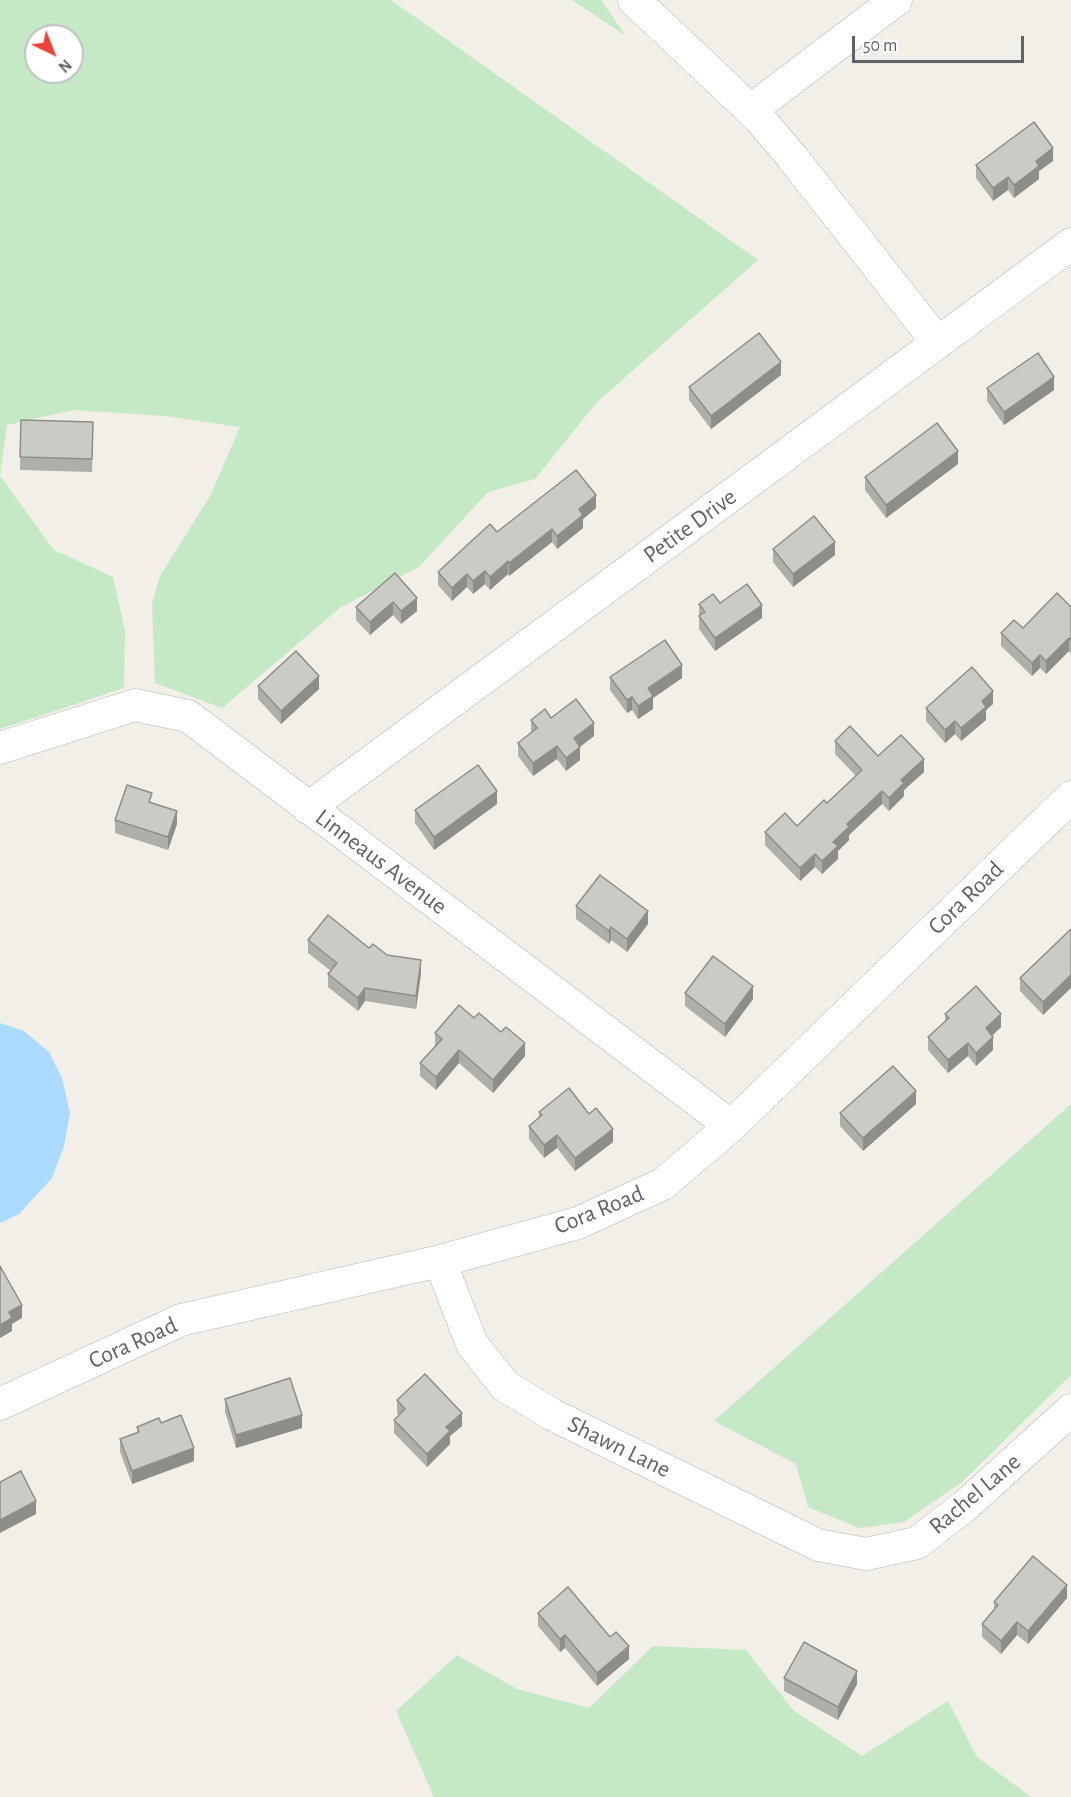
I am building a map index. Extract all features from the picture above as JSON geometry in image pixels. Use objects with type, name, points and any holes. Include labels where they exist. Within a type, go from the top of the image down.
[{"type":"street","points":[[634,0],[751,110],[792,157],[938,343]]},
{"type":"street","points":[[751,110],[896,0]]},
{"type":"street","name":"Petite Drive","points":[[308,808],[1071,244]]},
{"type":"street","name":"Linneaus Avenue","points":[[0,748],[135,705],[188,716],[731,1126]]},
{"type":"street","name":"Cora Road","points":[[0,1404],[181,1320],[440,1261],[578,1223],[663,1184],[731,1126],[1071,797]]},
{"type":"street","name":"Shawn Lane","points":[[440,1261],[472,1344],[505,1386],[553,1415],[818,1545],[866,1554]]},
{"type":"street","name":"Rachel Lane","points":[[866,1554],[916,1543],[966,1505],[1071,1410]]},
{"type":"green space","points":[[0,0],[391,0],[758,260],[597,402],[535,479],[488,492],[419,567],[341,607],[222,708],[155,683],[152,604],[160,576],[210,496],[240,427],[165,416],[73,410],[7,425],[0,476]]},
{"type":"green space","points":[[572,0],[601,0],[626,36]]},
{"type":"green space","points":[[0,476],[54,550],[113,577],[125,631],[124,688],[0,729]]},
{"type":"green space","points":[[1071,1104],[1071,1375],[962,1482],[904,1522],[859,1528],[808,1507],[796,1464],[714,1421]]},
{"type":"green space","points":[[653,1646],[746,1650],[793,1710],[862,1756],[948,1701],[977,1757],[1031,1797],[434,1797],[396,1711],[457,1655],[517,1689],[589,1708]]},
{"type":"water","points":[[0,1023],[24,1031],[49,1052],[62,1078],[70,1113],[64,1146],[52,1178],[19,1214],[0,1223]]},
{"type":"building","points":[[1034,122],[1053,148],[1036,161],[1039,166],[1014,185],[1008,177],[993,188],[976,165]]},
{"type":"building","points":[[759,333],[781,362],[711,416],[689,387]]},
{"type":"building","points":[[1038,353],[1054,377],[1004,412],[987,388]]},
{"type":"building","points":[[21,420],[93,422],[92,459],[20,457]]},
{"type":"building","points":[[937,423],[958,451],[886,505],[865,477]]},
{"type":"building","points":[[576,470],[596,495],[579,509],[583,515],[557,536],[552,529],[490,577],[485,571],[473,581],[467,574],[452,588],[438,572],[490,524],[497,532]]},
{"type":"building","points":[[814,516],[835,542],[793,574],[773,549]]},
{"type":"building","points":[[395,573],[417,598],[401,611],[393,602],[370,622],[356,607]]},
{"type":"building","points":[[747,584],[762,605],[715,638],[699,616],[705,612],[699,604],[713,594],[720,603]]},
{"type":"building","points":[[1057,593],[1071,607],[1071,641],[1069,638],[1046,661],[1040,655],[1032,663],[1001,633],[1014,620],[1023,628]]},
{"type":"building","points":[[665,640],[682,665],[648,688],[653,696],[638,706],[632,697],[627,700],[610,677]]},
{"type":"building","points":[[296,651],[319,676],[281,711],[258,686]]},
{"type":"building","points":[[972,667],[993,691],[982,701],[986,707],[961,728],[955,721],[945,730],[926,708]]},
{"type":"building","points":[[576,699],[594,723],[574,738],[580,747],[566,758],[557,746],[533,763],[518,743],[537,728],[531,720],[545,709],[551,718]]},
{"type":"building","points":[[850,726],[878,756],[901,735],[924,759],[901,780],[904,783],[889,798],[882,791],[847,824],[849,827],[833,842],[838,846],[822,861],[815,854],[800,868],[765,832],[785,813],[797,826],[824,800],[827,803],[862,770],[835,741]]},
{"type":"building","points":[[478,765],[497,791],[434,837],[415,810]]},
{"type":"building","points":[[127,785],[152,793],[149,802],[177,811],[168,837],[115,820]]},
{"type":"building","points":[[600,875],[648,911],[627,939],[611,927],[609,931],[576,906]]},
{"type":"building","points":[[328,915],[369,948],[373,944],[387,955],[421,960],[416,996],[365,988],[358,998],[328,974],[337,963],[308,940]]},
{"type":"building","points":[[1071,929],[1071,975],[1043,1002],[1020,978]]},
{"type":"building","points":[[713,956],[753,986],[725,1024],[685,993]]},
{"type":"building","points":[[976,986],[1001,1014],[986,1028],[993,1037],[976,1053],[968,1043],[948,1060],[928,1037],[949,1018],[945,1014]]},
{"type":"building","points":[[459,1005],[474,1018],[479,1013],[501,1032],[506,1027],[525,1043],[493,1080],[459,1050],[436,1077],[420,1063],[442,1039],[435,1033]]},
{"type":"building","points":[[893,1066],[916,1091],[863,1138],[840,1113]]},
{"type":"building","points":[[569,1088],[589,1114],[596,1108],[613,1129],[575,1158],[557,1135],[544,1145],[529,1126],[542,1115],[539,1112]]},
{"type":"building","points":[[0,1266],[22,1305],[9,1312],[12,1318],[0,1325]]},
{"type":"building","points":[[425,1374],[462,1413],[446,1427],[450,1431],[427,1454],[394,1420],[405,1409],[397,1400]]},
{"type":"building","points":[[290,1378],[302,1415],[236,1435],[225,1399]]},
{"type":"building","points":[[181,1415],[194,1448],[132,1471],[120,1439],[139,1432],[137,1427],[159,1418],[161,1423]]},
{"type":"building","points":[[21,1471],[36,1501],[0,1520],[0,1482]]},
{"type":"building","points":[[1033,1556],[1067,1585],[1028,1631],[1017,1622],[1001,1641],[982,1624],[998,1605],[994,1602]]},
{"type":"building","points":[[568,1587],[610,1637],[616,1632],[629,1646],[597,1673],[565,1635],[560,1639],[538,1613]]},
{"type":"building","points":[[804,1642],[857,1671],[838,1707],[784,1678]]}]
